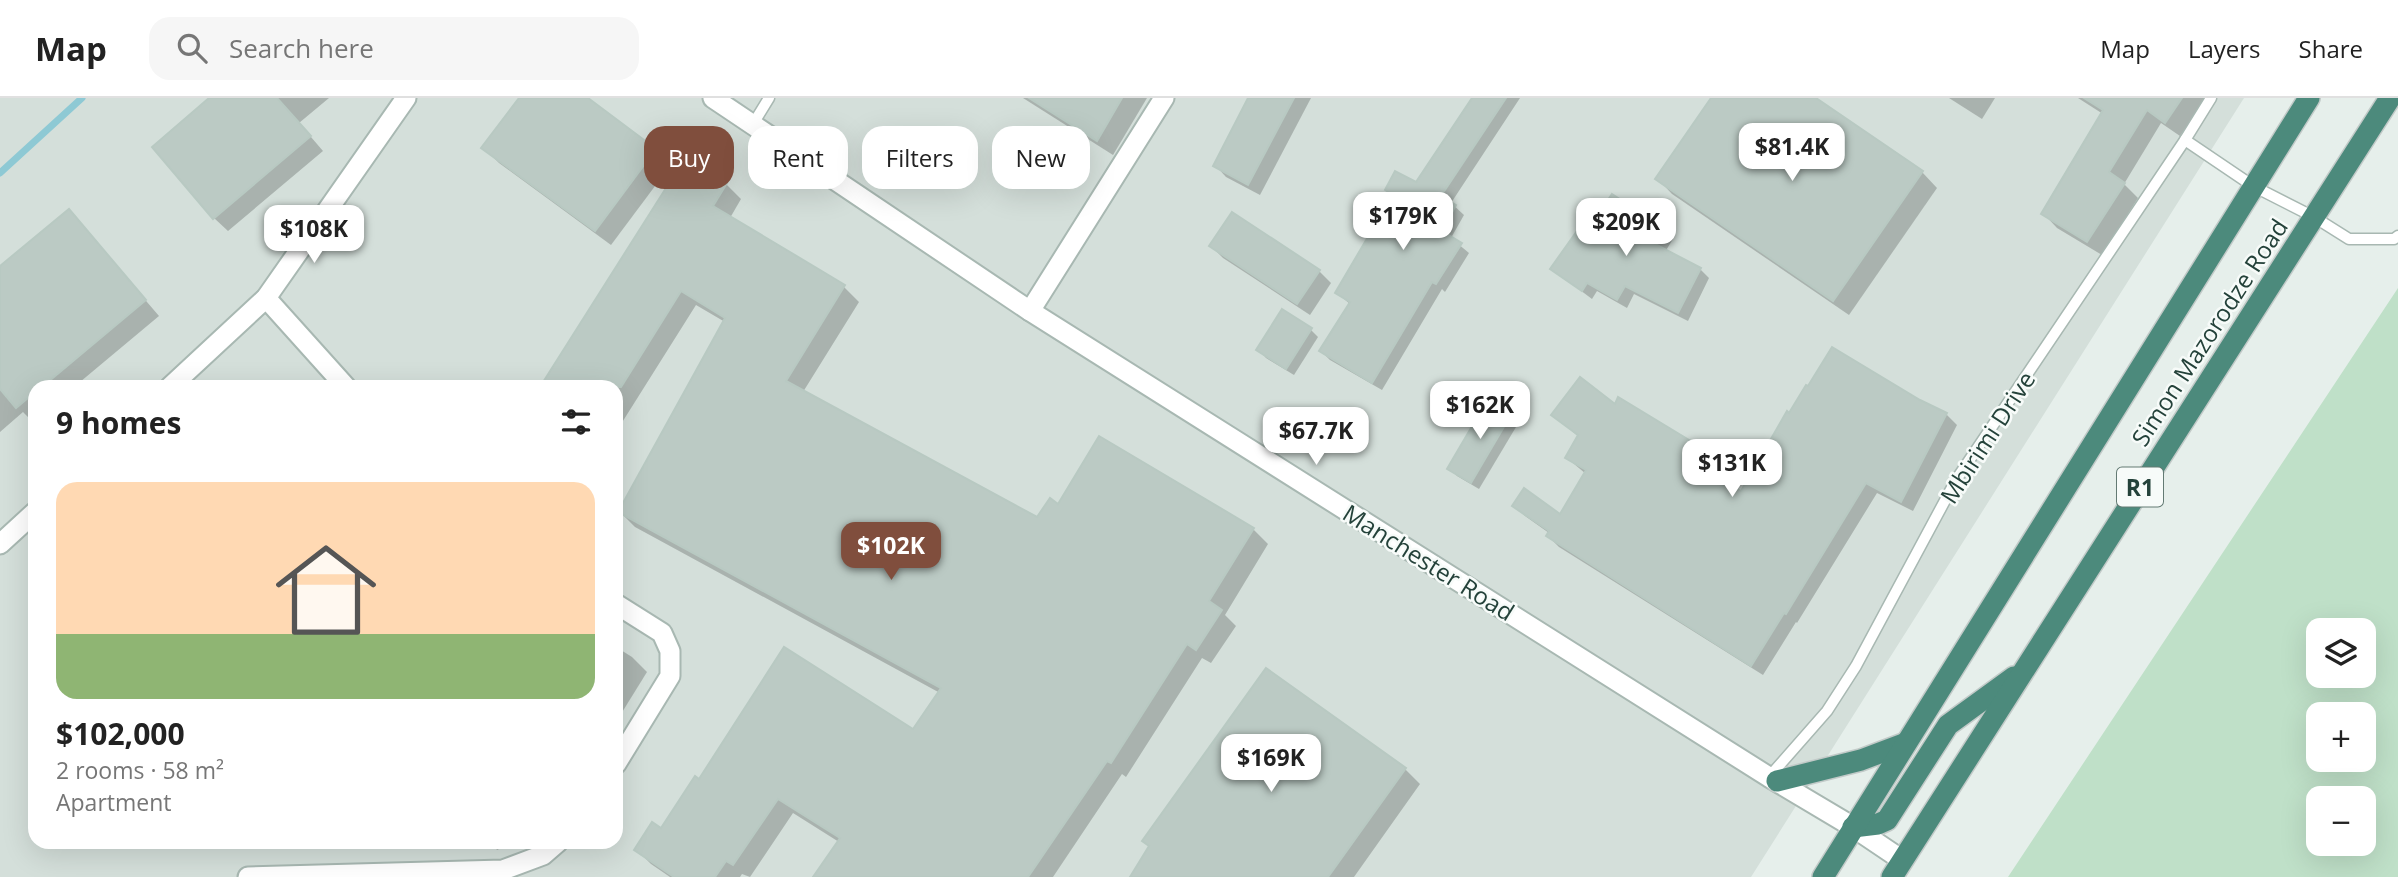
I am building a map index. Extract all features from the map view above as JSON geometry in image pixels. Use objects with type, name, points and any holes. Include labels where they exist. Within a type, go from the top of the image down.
[{"type":"highway","name":"Simon Mazorodze Road","points":[[1823,877],[2309,98]]},
{"type":"highway","name":"Simon Mazorodze Road","points":[[1897,868],[2390,98]]},
{"type":"highway","points":[[1853,827],[1878,824],[1887,820],[1948,725],[2022,671]]},
{"type":"highway","points":[[1773,779],[1861,760],[1906,743]]},
{"type":"street","points":[[178,380],[266,298],[406,98]]},
{"type":"street","name":"Manchester Road","points":[[713,98],[1030,311],[1853,827],[1897,868]]},
{"type":"street","points":[[1030,311],[1164,98]]},
{"type":"street","points":[[266,298],[340,380]]},
{"type":"street","points":[[0,544],[28,518]]},
{"type":"street","points":[[623,608],[662,633],[670,651],[670,676],[623,753]]},
{"type":"street","points":[[248,877],[503,870],[543,855],[550,849]]},
{"type":"lane","points":[[753,124],[769,98]]},
{"type":"lane","name":"Mbirimi Drive","points":[[1773,779],[1827,711],[1856,666],[1956,480],[2211,98]]},
{"type":"lane","points":[[2185,140],[2253,186],[2314,217],[2349,239],[2394,239],[2398,236]]},
{"type":"shaded area","points":[[0,98],[2244,98],[1751,877],[0,877]]},
{"type":"green space","points":[[2398,288],[2398,877],[2008,877]]},
{"type":"building","points":[[209,98],[277,98],[311,136],[213,219],[152,147]]},
{"type":"building","points":[[519,98],[588,98],[644,140],[644,165],[595,231],[481,148]]},
{"type":"building","points":[[1029,98],[1122,98],[1097,141],[1090,137],[1090,126],[1073,126]]},
{"type":"building","points":[[1248,98],[1294,98],[1248,185],[1213,166]]},
{"type":"building","points":[[1472,98],[1506,98],[1441,196],[1456,205],[1442,231],[1462,243],[1436,284],[1432,282],[1372,383],[1319,351],[1350,302],[1335,293],[1372,230],[1390,193],[1385,190],[1395,171],[1416,182]]},
{"type":"building","points":[[1711,98],[1816,98],[1923,171],[1833,301],[1655,179]]},
{"type":"building","points":[[2084,98],[2182,98],[2165,123],[2147,110],[2109,172],[2125,183],[2087,242],[2041,214],[2103,110]]},
{"type":"building","points":[[665,189],[723,189],[713,206],[845,285],[786,381],[1037,517],[1050,498],[1058,504],[1099,436],[1254,528],[1209,601],[1222,610],[1196,650],[1187,644],[1111,763],[1107,761],[1028,877],[813,877],[840,838],[778,799],[733,865],[726,861],[715,877],[674,877],[634,850],[652,822],[661,828],[695,776],[699,779],[784,647],[913,729],[941,688],[623,515],[623,503],[725,318],[681,291],[623,384],[623,380],[544,380]]},
{"type":"building","points":[[1612,194],[1666,229],[1655,244],[1701,268],[1678,313],[1625,286],[1617,300],[1587,283],[1582,291],[1550,269],[1589,214],[1596,218]]},
{"type":"building","points":[[69,209],[146,300],[50,380],[28,380],[28,398],[16,408],[0,389],[0,266]]},
{"type":"building","points":[[1232,212],[1320,270],[1297,304],[1209,246]]},
{"type":"building","points":[[1282,309],[1312,328],[1286,369],[1256,350]]},
{"type":"building","points":[[1832,347],[1920,400],[1947,413],[1901,502],[1866,483],[1751,666],[1546,536],[1549,531],[1512,506],[1524,488],[1560,514],[1586,470],[1565,458],[1578,435],[1551,415],[1580,377],[1615,404],[1618,397],[1699,446],[1690,461],[1741,491],[1787,411],[1789,413]]},
{"type":"building","points":[[1488,399],[1512,413],[1471,483],[1447,469]]},
{"type":"building","points":[[1266,668],[1406,768],[1328,877],[1130,877],[1149,846],[1142,841]]},
{"type":"waterway","points":[[0,173],[82,98]]}]
